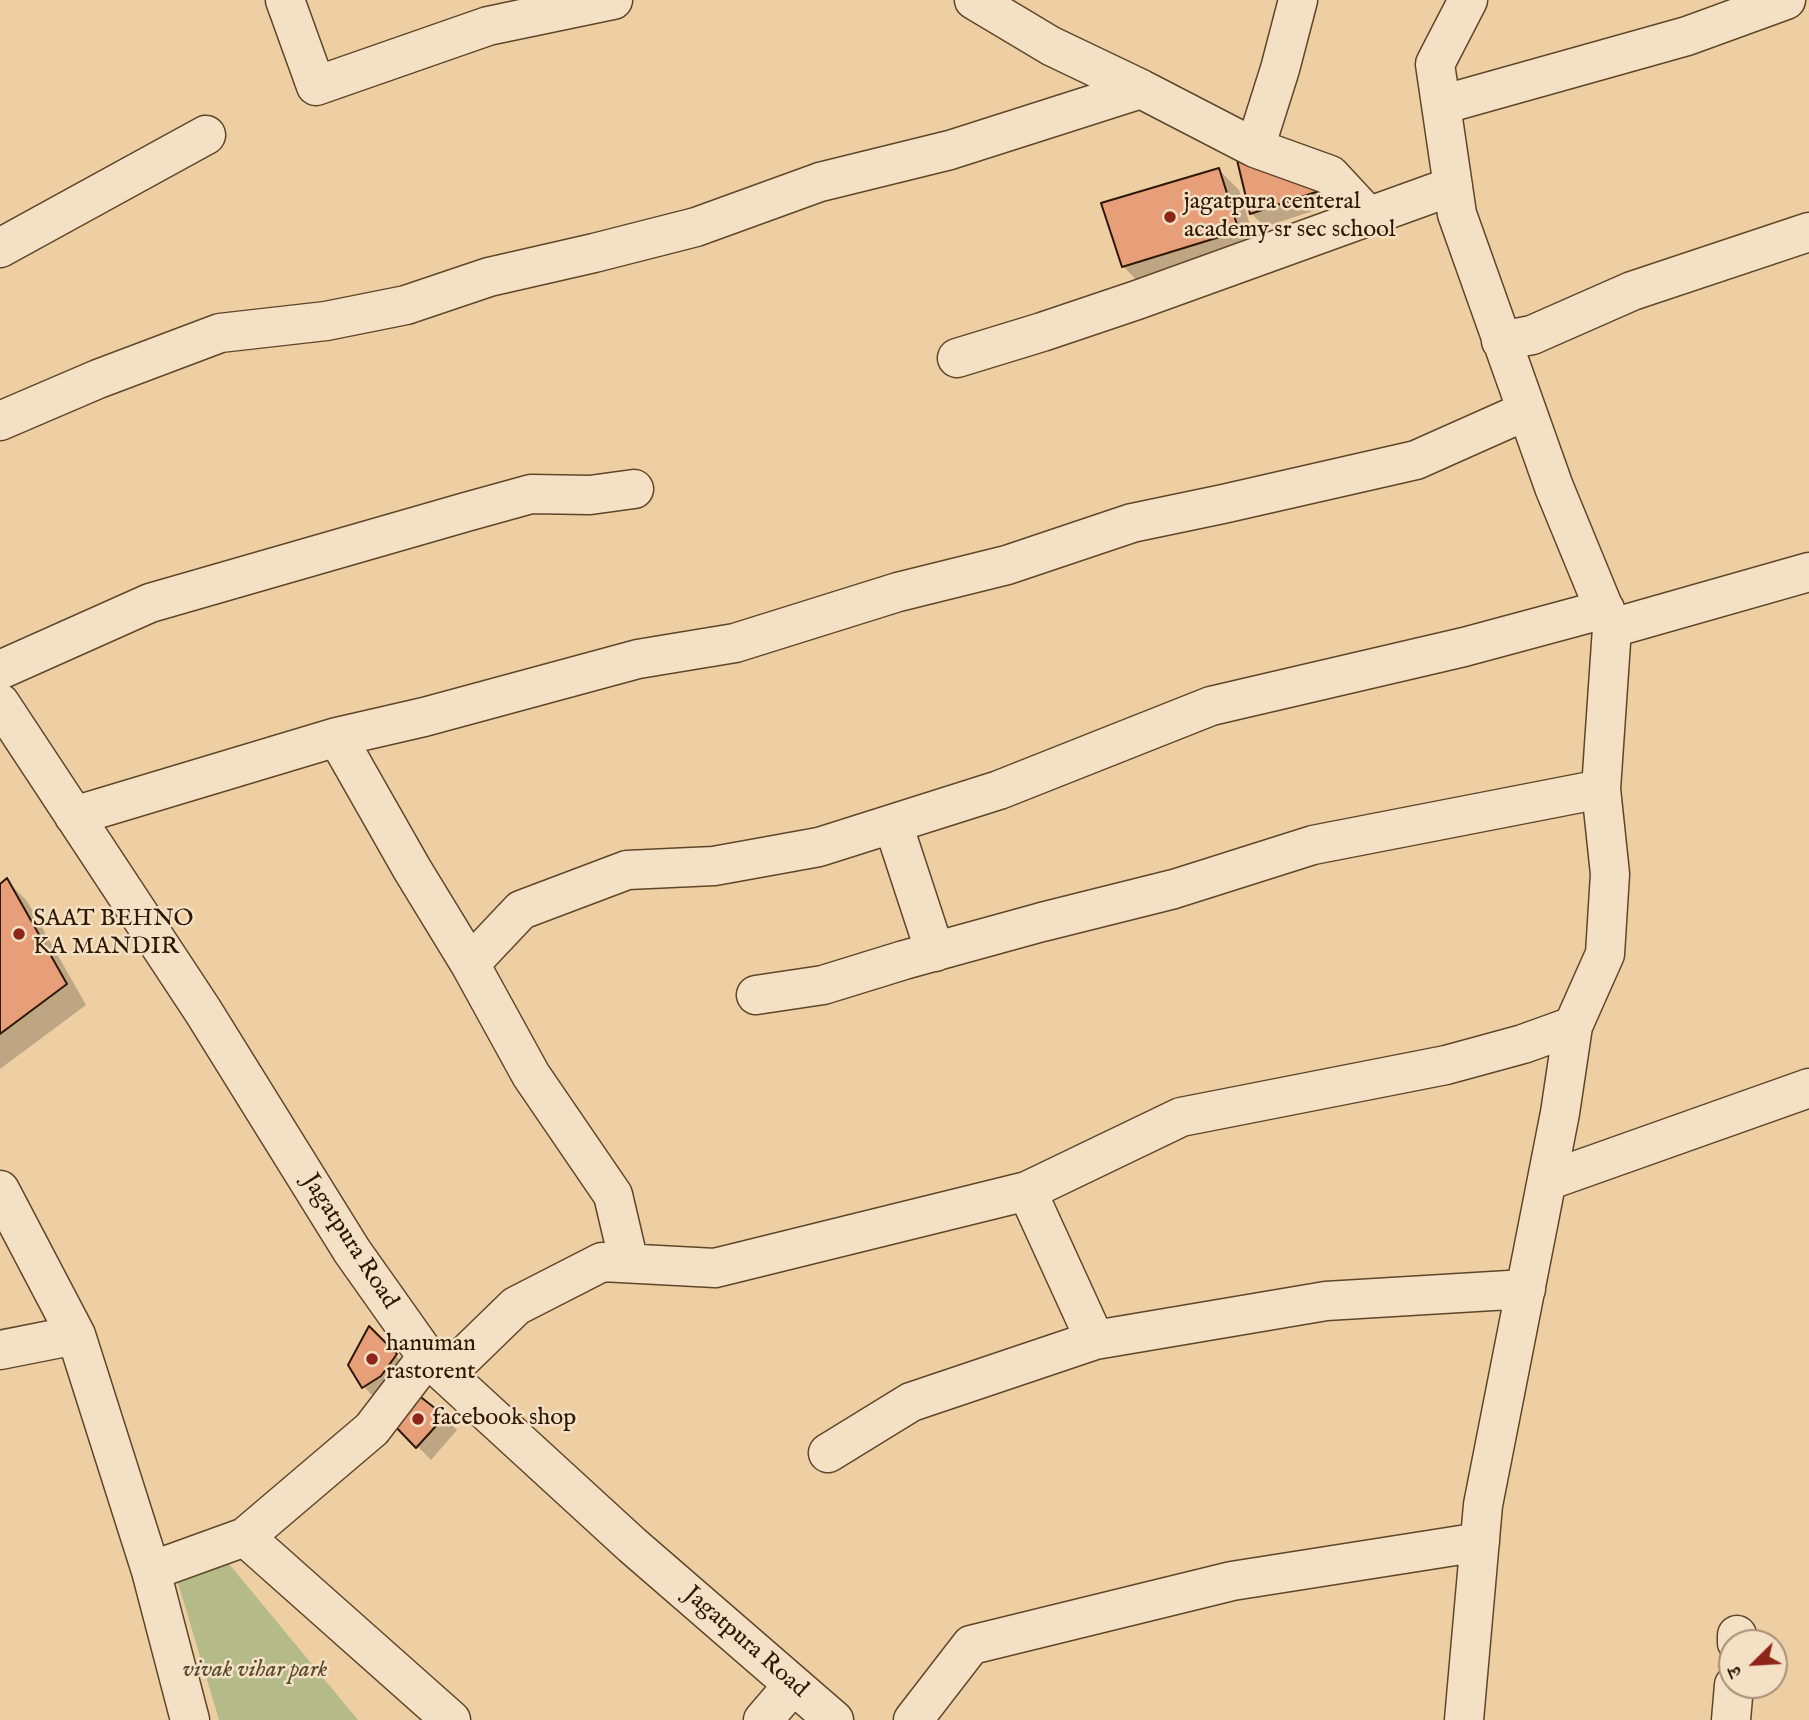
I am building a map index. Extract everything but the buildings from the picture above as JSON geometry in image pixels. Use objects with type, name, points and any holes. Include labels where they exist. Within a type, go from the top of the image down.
[{"type":"street","points":[[285,0],[316,86],[483,13],[613,0]]},
{"type":"street","points":[[974,0],[1051,47],[1141,89],[1255,148],[1330,175],[1368,216]]},
{"type":"street","points":[[1255,148],[1298,0]]},
{"type":"street","points":[[1464,1720],[1483,1505],[1560,1113],[1573,1026],[1605,954],[1610,874],[1601,789],[1608,618],[1526,411],[1457,214],[1452,186],[1435,64],[1468,0]]},
{"type":"street","points":[[1441,105],[1687,36],[1786,0]]},
{"type":"street","points":[[0,421],[98,379],[220,333],[327,321],[405,305],[489,277],[696,227],[820,182],[950,150],[1141,89]]},
{"type":"street","points":[[0,248],[206,135]]},
{"type":"street","points":[[957,358],[1137,300],[1452,186]]},
{"type":"street","points":[[1501,341],[1532,335],[1632,291],[1809,232]]},
{"type":"street","points":[[74,816],[337,737],[424,717],[638,659],[735,643],[898,593],[1007,565],[1132,523],[1416,460],[1526,411]]},
{"type":"street","points":[[0,670],[150,603],[243,575],[531,494],[590,495],[634,489]]},
{"type":"street","points":[[470,964],[521,910],[627,870],[714,866],[819,847],[999,790],[1211,706],[1464,647],[1808,574]]},
{"type":"street","name":"Jagatpura Road","points":[[0,703],[203,1011],[352,1251],[437,1366],[632,1545],[834,1720]]},
{"type":"street","points":[[337,737],[470,964],[530,1074],[613,1195],[629,1263]]},
{"type":"street","points":[[756,995],[823,985],[1042,922],[1174,889],[1313,845],[1601,789]]},
{"type":"street","points":[[892,824],[934,952]]},
{"type":"street","points":[[151,1571],[245,1537],[372,1429],[437,1366],[516,1306],[602,1262],[715,1268],[1027,1191],[1181,1117],[1446,1065],[1523,1044],[1573,1026]]},
{"type":"street","points":[[1547,1181],[1809,1088]]},
{"type":"street","points":[[0,1190],[76,1335],[151,1571],[190,1720]]},
{"type":"street","points":[[1027,1191],[1095,1340]]},
{"type":"street","points":[[828,1453],[911,1402],[1095,1340],[1326,1301],[1526,1289]]},
{"type":"street","points":[[0,1350],[76,1335]]},
{"type":"street","points":[[245,1537],[451,1720]]},
{"type":"street","points":[[914,1720],[971,1646],[1233,1581],[1480,1542]]},
{"type":"street","points":[[763,1720],[793,1685]]},
{"type":"street","points":[[1731,1720],[1733,1699]]},
{"type":"green space","name":"vivak vihar park","points":[[220,1553],[358,1720],[219,1720],[175,1573]]},
{"type":"place","name":"jagatpura centeral academy sr sec school","points":[[1170,217]]},
{"type":"place","name":"SAAT BEHNO KA MANDIR","points":[[19,934]]},
{"type":"place","name":"hanuman rastorent","points":[[372,1359]]},
{"type":"place","name":"facebook shop","points":[[418,1419]]}]
